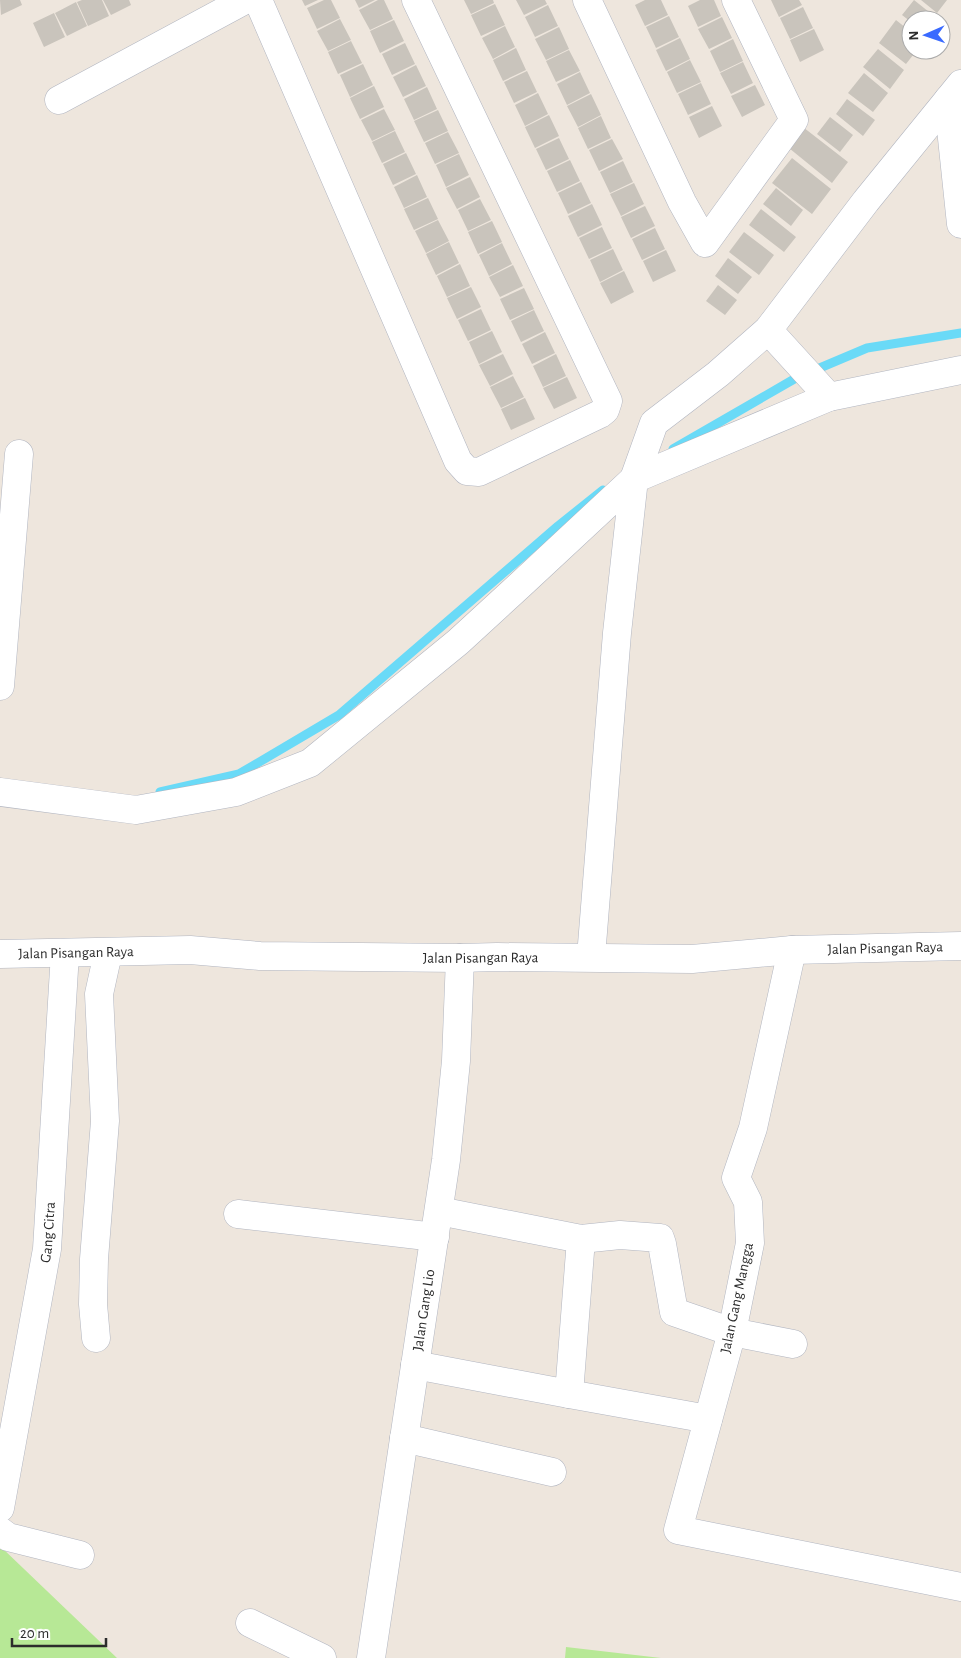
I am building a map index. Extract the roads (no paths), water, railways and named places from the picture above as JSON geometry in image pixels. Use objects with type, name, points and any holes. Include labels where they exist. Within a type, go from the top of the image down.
[{"type":"street","points":[[59,100],[245,0]]},
{"type":"street","points":[[258,0],[458,461],[467,471],[479,472],[600,414],[606,410],[608,401],[416,0]]},
{"type":"street","points":[[587,0],[682,202],[705,243],[794,120],[736,0]]},
{"type":"street","points":[[955,92],[961,224]]},
{"type":"street","points":[[591,957],[617,633],[634,479],[654,423],[718,374],[768,330],[866,201],[955,92]]},
{"type":"street","points":[[768,330],[829,397]]},
{"type":"street","points":[[0,792],[136,810],[236,792],[310,763],[458,642],[634,479],[829,397],[961,370]]},
{"type":"street","points":[[0,686],[19,454]]},
{"type":"street","name":"Jalan Pisangan Raya","points":[[0,954],[190,950],[260,956],[692,958],[792,950],[961,946]]},
{"type":"street","name":"Jalan Gang Mangga","points":[[792,950],[753,1128],[736,1178],[748,1202],[750,1243],[732,1332],[678,1530],[961,1587]]},
{"type":"street","points":[[96,1338],[93,1304],[94,1259],[105,1121],[100,994],[108,952]]},
{"type":"street","name":"Gang Citra","points":[[0,1508],[48,1249],[65,953]]},
{"type":"street","name":"Jalan Gang Lio","points":[[371,1658],[437,1224],[456,1061],[460,958]]},
{"type":"street","points":[[238,1214],[437,1224],[581,1239],[620,1235],[660,1238],[674,1312],[732,1332],[793,1344]]},
{"type":"street","points":[[569,1394],[581,1239]]},
{"type":"street","points":[[415,1365],[708,1419]]},
{"type":"street","points":[[404,1438],[552,1472]]},
{"type":"street","points":[[0,1531],[8,1536],[80,1555]]},
{"type":"street","points":[[250,1623],[322,1658]]},
{"type":"waterway","points":[[673,449],[796,378],[867,348],[961,333]]},
{"type":"waterway","points":[[160,792],[239,774],[339,715],[558,526],[603,490]]}]
